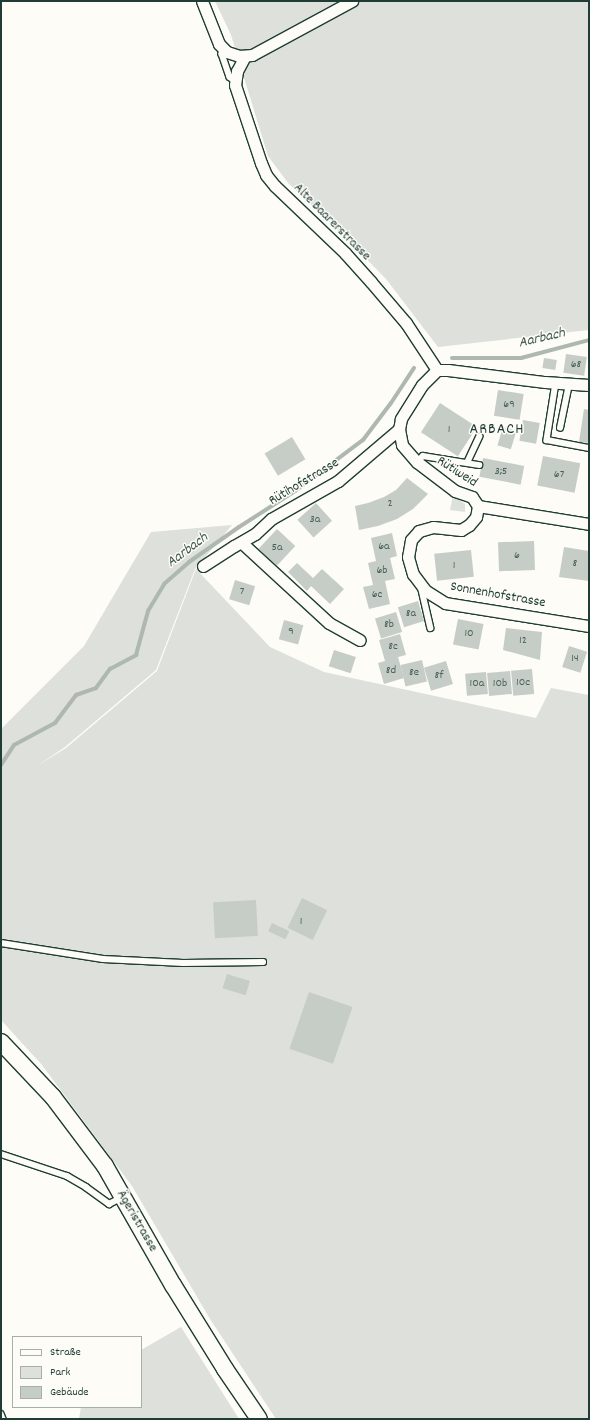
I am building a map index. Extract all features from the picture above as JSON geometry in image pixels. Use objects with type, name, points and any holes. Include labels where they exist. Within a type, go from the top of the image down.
[{"type":"main road","name":"Ägeristrasse","points":[[1,1042],[53,1096],[101,1160],[124,1196],[173,1285],[225,1369],[257,1417]]},
{"type":"street","name":"Alte Baarerstrasse","points":[[202,1],[223,48]]},
{"type":"street","points":[[223,48],[232,55],[252,55],[352,1]]},
{"type":"street","points":[[235,81],[237,71],[245,56]]},
{"type":"street","name":"Alte Baarerstrasse","points":[[235,81],[238,98],[260,163],[266,175],[275,186],[345,253],[371,282],[406,323],[437,370]]},
{"type":"street","points":[[399,429],[401,419],[418,392],[437,370],[463,371],[556,383],[589,384]]},
{"type":"street","name":"Rütiweid","points":[[399,429],[402,445],[417,462],[455,491],[472,497],[478,506],[589,524]]},
{"type":"street","name":"Rütihofstrasse","points":[[203,566],[234,546],[242,543],[255,534],[271,519],[338,481],[399,429]]},
{"type":"street","name":"Sonnenhofstrasse","points":[[478,506],[476,517],[469,525],[461,530],[432,527],[418,531],[411,540],[408,556],[413,574],[426,591],[445,603],[589,626]]},
{"type":"street","points":[[242,543],[329,623],[360,640]]},
{"type":"lane","name":"Alte Baarerstrasse","points":[[223,48],[222,54],[226,66],[230,77],[235,81]]},
{"type":"lane","points":[[556,383],[547,440],[589,448]]},
{"type":"lane","points":[[560,428],[569,384]]},
{"type":"lane","points":[[467,463],[479,437]]},
{"type":"lane","points":[[417,462],[423,456],[478,465]]},
{"type":"lane","points":[[420,584],[431,628]]},
{"type":"lane","points":[[1,943],[103,959],[184,963],[263,962]]},
{"type":"lane","points":[[1,1154],[67,1176],[86,1187],[109,1204],[124,1196]]},
{"type":"lane","points":[[1,1414],[3,1419]]},
{"type":"green space","points":[[215,1],[589,1],[589,330],[438,347],[386,279],[338,230],[288,183],[268,156],[231,35]]},
{"type":"green space","points":[[453,496],[465,504],[465,512],[450,510]]},
{"type":"green space","points":[[232,525],[195,569],[156,670],[65,747],[37,766],[66,748],[157,671],[196,569],[270,647],[324,672],[536,718],[551,688],[589,695],[589,1419],[276,1419],[210,1319],[132,1186],[42,1065],[1,1020],[1,729],[84,646],[151,532]]},
{"type":"green space","points":[[181,1327],[239,1419],[79,1419],[81,1408],[142,1408],[142,1349]]},
{"type":"building","points":[[566,354],[587,357],[584,376],[563,373]]},
{"type":"building","points":[[544,358],[557,360],[555,370],[542,368]]},
{"type":"building","points":[[498,390],[524,394],[520,420],[494,416]]},
{"type":"building","points":[[440,403],[477,427],[458,456],[421,432]]},
{"type":"building","points":[[584,409],[589,410],[589,443],[579,442]]},
{"type":"building","points":[[523,420],[540,423],[536,444],[519,441]]},
{"type":"building","points":[[503,427],[516,431],[511,449],[497,445]]},
{"type":"building","points":[[292,437],[305,459],[278,476],[265,453]]},
{"type":"building","points":[[543,456],[580,463],[575,493],[537,485]]},
{"type":"building","points":[[483,458],[524,466],[521,485],[479,477]]},
{"type":"building","points":[[407,478],[428,494],[413,509],[397,519],[378,526],[359,530],[355,506],[384,497],[396,490]]},
{"type":"building","points":[[316,503],[332,521],[313,538],[297,520]]},
{"type":"building","points":[[277,529],[295,546],[277,566],[259,549]]},
{"type":"building","points":[[392,533],[397,556],[390,558],[395,579],[385,581],[390,604],[369,609],[363,587],[373,585],[368,563],[376,561],[371,538]]},
{"type":"building","points":[[534,541],[535,570],[499,571],[498,542]]},
{"type":"building","points":[[564,547],[589,551],[589,581],[559,577]]},
{"type":"building","points":[[471,550],[474,577],[437,581],[434,554]]},
{"type":"building","points":[[297,563],[313,578],[322,569],[344,589],[330,604],[311,586],[307,591],[288,572]]},
{"type":"building","points":[[235,580],[255,586],[249,605],[229,599]]},
{"type":"building","points":[[418,601],[424,621],[404,627],[398,607]]},
{"type":"building","points":[[396,612],[402,632],[381,639],[375,618]]},
{"type":"building","points":[[458,619],[484,624],[479,649],[453,645]]},
{"type":"building","points":[[284,620],[303,625],[298,644],[279,639]]},
{"type":"building","points":[[506,628],[542,632],[540,660],[503,650]]},
{"type":"building","points":[[400,634],[406,655],[398,657],[404,678],[384,684],[378,663],[385,661],[379,640]]},
{"type":"building","points":[[569,646],[587,652],[580,673],[562,667]]},
{"type":"building","points":[[334,650],[356,657],[351,673],[329,666]]},
{"type":"building","points":[[422,660],[427,681],[406,686],[401,665]]},
{"type":"building","points":[[446,661],[453,684],[431,691],[424,668]]},
{"type":"building","points":[[532,669],[534,694],[513,696],[511,671]]},
{"type":"building","points":[[510,671],[512,694],[489,696],[487,673]]},
{"type":"building","points":[[486,672],[488,694],[467,696],[465,674]]},
{"type":"building","points":[[302,898],[327,910],[313,940],[288,928]]},
{"type":"building","points":[[256,900],[258,936],[215,938],[213,902]]},
{"type":"building","points":[[272,923],[289,931],[285,939],[268,931]]},
{"type":"building","points":[[227,974],[250,981],[246,995],[223,988]]},
{"type":"building","points":[[309,992],[352,1007],[333,1064],[289,1049]]},
{"type":"waterway","name":"Aarbach","points":[[452,358],[521,358],[589,340]]},
{"type":"waterway","name":"Aarbach","points":[[1,765],[14,745],[55,723],[76,695],[96,688],[110,669],[136,655],[148,611],[164,584],[189,562],[239,527],[295,491],[363,440],[391,403],[414,368]]},
{"type":"district","name":"ARBACH","points":[[497,430]]}]
